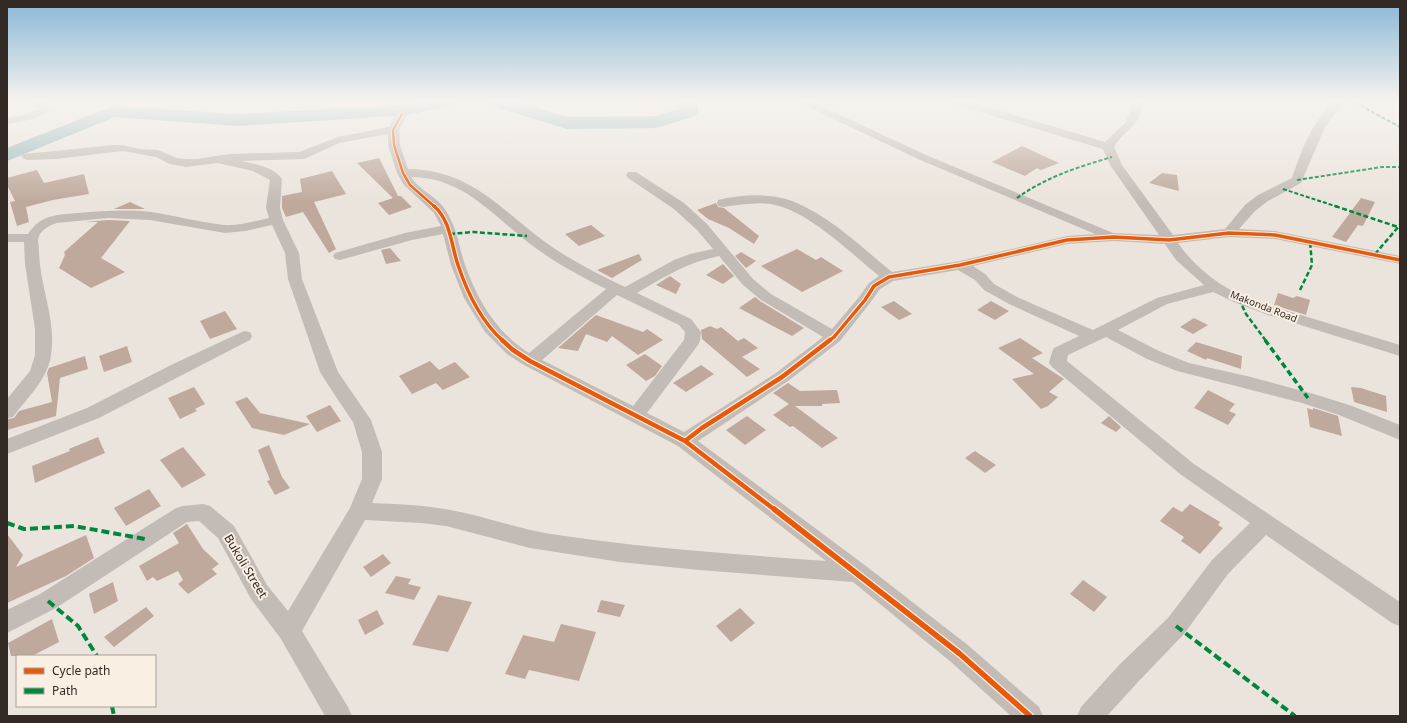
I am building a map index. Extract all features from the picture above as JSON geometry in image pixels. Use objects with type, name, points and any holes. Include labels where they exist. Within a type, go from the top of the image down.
[{"type":"street","points":[[27,156],[123,148],[139,152],[158,154],[174,161],[186,163],[197,163],[216,159],[306,156],[333,141],[350,136],[366,134]]},
{"type":"street","points":[[393,134],[394,145],[403,173],[410,185],[440,211],[449,229],[458,265],[472,298],[493,332],[513,350],[530,361],[685,441],[858,573],[960,654],[1030,716]]},
{"type":"street","points":[[872,134],[922,157],[1114,237]]},
{"type":"street","points":[[1064,134],[1108,147],[1120,134]]},
{"type":"street","points":[[1229,233],[1250,208],[1263,198],[1297,180],[1315,134]]},
{"type":"street","name":"Makonda Road","points":[[1108,147],[1116,165],[1169,240],[1186,262],[1215,287],[1239,299],[1274,312],[1400,351]]},
{"type":"street","points":[[216,159],[228,164],[250,167],[273,174],[276,179],[273,208],[276,220],[287,240],[292,254],[295,279],[329,372],[344,396],[362,420],[372,452],[372,479],[359,511],[289,631]]},
{"type":"street","points":[[403,173],[437,175],[453,181],[478,195],[501,212],[527,236],[554,255],[621,291],[685,322],[693,332],[692,341],[636,415]]},
{"type":"street","points":[[632,175],[679,206],[702,227],[748,282],[766,297],[834,337]]},
{"type":"street","points":[[723,203],[763,200],[781,202],[791,206],[810,216],[838,236],[889,277]]},
{"type":"street","points":[[7,412],[39,369],[44,352],[42,322],[32,262],[33,250],[31,240],[39,227],[51,220],[108,214],[150,216],[225,229],[245,227],[276,220]]},
{"type":"street","points":[[340,256],[410,236],[449,229]]},
{"type":"street","points":[[685,441],[702,428],[782,377],[834,337],[865,300],[874,286],[889,277],[960,265],[1067,240],[1095,237],[1169,240],[1229,233],[1275,236],[1310,240],[1400,260]]},
{"type":"street","points":[[7,238],[24,237],[31,240]]},
{"type":"street","points":[[530,361],[621,291],[695,257],[722,251]]},
{"type":"street","points":[[960,265],[980,277],[988,287],[1014,301],[1183,367],[1308,398],[1346,410],[1400,433]]},
{"type":"street","points":[[1215,287],[1162,301],[1060,352],[1058,362],[1062,367],[1087,385],[1187,469],[1400,615]]},
{"type":"street","points":[[7,447],[93,413],[244,336]]},
{"type":"street","points":[[359,511],[458,519],[502,533],[540,541],[603,550],[723,563],[858,573]]},
{"type":"street","name":"Bukoli Street","points":[[7,622],[48,600],[183,514],[203,512],[226,532],[259,592],[289,631],[339,716]]},
{"type":"street","points":[[1090,716],[1129,673],[1176,626],[1220,567],[1264,522]]},
{"type":"building","points":[[1022,146],[1059,163],[1041,170],[1037,168],[1025,176],[992,162]]},
{"type":"building","points":[[379,158],[398,196],[401,196],[412,207],[389,215],[378,203],[393,198],[357,163]]},
{"type":"building","points":[[37,170],[44,183],[84,174],[89,194],[53,200],[26,207],[29,222],[17,226],[10,202],[15,201],[7,185],[7,178]]},
{"type":"building","points":[[332,171],[346,194],[314,202],[336,249],[329,253],[303,212],[286,217],[282,208],[282,196],[302,192],[300,179]]},
{"type":"building","points":[[1162,173],[1177,175],[1179,191],[1149,183]]},
{"type":"building","points":[[1361,198],[1375,202],[1363,226],[1358,225],[1346,242],[1332,237]]},
{"type":"building","points":[[130,202],[145,209],[114,209]]},
{"type":"building","points":[[716,203],[718,207],[724,208],[759,236],[754,244],[729,228],[708,219],[697,210]]},
{"type":"building","points":[[108,220],[130,221],[101,258],[125,272],[91,288],[59,268],[65,255],[64,252],[98,222],[84,222]]},
{"type":"building","points":[[591,225],[605,236],[579,246],[565,234]]},
{"type":"building","points":[[390,248],[401,261],[386,264],[381,250]]},
{"type":"building","points":[[797,249],[816,260],[821,257],[843,271],[802,292],[761,266]]},
{"type":"building","points":[[741,252],[756,261],[746,268],[735,256]]},
{"type":"building","points":[[639,254],[642,260],[612,278],[597,270]]},
{"type":"building","points":[[723,264],[734,276],[723,284],[706,275]]},
{"type":"building","points":[[670,276],[681,284],[676,294],[656,285]]},
{"type":"building","points":[[1278,293],[1293,298],[1297,296],[1310,300],[1306,315],[1274,305]]},
{"type":"building","points":[[755,297],[804,328],[792,336],[739,308]]},
{"type":"building","points":[[894,301],[912,314],[899,320],[881,307]]},
{"type":"building","points":[[991,301],[1009,311],[995,320],[977,310]]},
{"type":"building","points":[[225,311],[237,329],[210,339],[200,321]]},
{"type":"building","points":[[596,315],[643,332],[647,329],[663,340],[638,355],[612,336],[607,342],[586,334],[578,351],[558,348]]},
{"type":"building","points":[[1194,318],[1208,325],[1193,334],[1180,327]]},
{"type":"building","points":[[710,326],[717,329],[721,327],[738,341],[744,338],[758,348],[742,357],[760,369],[747,377],[702,339],[701,330]]},
{"type":"building","points":[[1020,338],[1043,353],[1032,358],[1064,379],[1049,392],[1058,397],[1048,406],[1041,409],[1012,379],[1034,374],[998,348]]},
{"type":"building","points":[[1196,342],[1242,356],[1241,369],[1207,358],[1206,360],[1187,351]]},
{"type":"building","points":[[127,346],[132,362],[104,372],[99,356]]},
{"type":"building","points":[[645,354],[662,366],[655,376],[646,381],[626,365]]},
{"type":"building","points":[[85,356],[88,369],[60,378],[56,416],[7,430],[8,419],[14,418],[19,411],[52,402],[47,373],[49,368]]},
{"type":"building","points":[[430,361],[439,370],[455,362],[470,377],[443,390],[436,383],[412,394],[399,376]]},
{"type":"building","points":[[701,365],[714,374],[686,392],[673,383]]},
{"type":"building","points":[[788,383],[800,391],[837,390],[840,403],[822,404],[822,406],[795,406],[838,438],[822,448],[793,426],[790,427],[773,415],[789,404],[773,393]]},
{"type":"building","points":[[194,387],[205,404],[195,409],[197,411],[180,419],[168,398]]},
{"type":"building","points":[[1351,387],[1361,388],[1386,396],[1387,412],[1354,402]]},
{"type":"building","points":[[1208,390],[1235,404],[1229,411],[1236,414],[1228,425],[1194,408]]},
{"type":"building","points":[[247,397],[260,413],[310,424],[284,435],[252,428],[235,402]]},
{"type":"building","points":[[330,405],[341,421],[317,432],[306,416]]},
{"type":"building","points":[[1307,408],[1313,410],[1313,408],[1338,416],[1342,436],[1310,427]]},
{"type":"building","points":[[747,416],[766,430],[745,445],[726,430]]},
{"type":"building","points":[[1109,416],[1121,427],[1116,432],[1101,423]]},
{"type":"building","points":[[98,437],[105,453],[35,483],[32,466],[70,451],[69,449]]},
{"type":"building","points":[[269,445],[282,477],[290,488],[275,495],[267,481],[270,480],[258,450]]},
{"type":"building","points":[[183,447],[206,475],[182,488],[160,460]]},
{"type":"building","points":[[975,451],[996,465],[985,473],[965,458]]},
{"type":"building","points":[[149,489],[161,506],[126,526],[114,508]]},
{"type":"building","points":[[1190,504],[1220,522],[1218,525],[1223,528],[1200,554],[1181,541],[1184,537],[1160,521],[1173,507],[1182,512]]},
{"type":"building","points":[[187,524],[203,549],[219,564],[212,569],[217,574],[188,594],[178,584],[183,580],[178,571],[157,581],[153,577],[147,581],[139,566],[179,543],[173,533]]},
{"type":"building","points":[[7,534],[23,555],[16,567],[86,535],[94,558],[66,576],[7,603]]},
{"type":"building","points":[[383,554],[391,563],[371,577],[363,567]]},
{"type":"building","points":[[396,576],[411,579],[408,584],[421,587],[414,600],[385,593]]},
{"type":"building","points":[[1083,580],[1107,597],[1094,612],[1070,594]]},
{"type":"building","points":[[113,582],[118,601],[94,614],[89,594]]},
{"type":"building","points":[[438,595],[472,602],[448,652],[412,645]]},
{"type":"building","points":[[601,600],[625,605],[620,617],[597,612]]},
{"type":"building","points":[[146,607],[154,616],[114,647],[104,637]]},
{"type":"building","points":[[740,608],[755,623],[731,642],[716,626]]},
{"type":"building","points":[[377,610],[384,624],[365,635],[358,620]]},
{"type":"building","points":[[52,619],[59,642],[34,655],[16,656],[11,656],[8,643]]},
{"type":"building","points":[[561,624],[596,632],[579,681],[529,670],[525,679],[505,674],[523,635],[554,642]]},
{"type":"waterway","points":[[7,155],[58,134]]},
{"type":"marked path","points":[[1017,198],[1039,183],[1062,172],[1112,157]]},
{"type":"marked path","points":[[1297,180],[1382,167],[1400,167]]},
{"type":"marked path","points":[[1283,189],[1398,227]]},
{"type":"marked path","points":[[1375,254],[1400,225]]},
{"type":"marked path","points":[[450,234],[473,232],[527,236]]},
{"type":"marked path","points":[[1300,290],[1312,265],[1310,241]]},
{"type":"marked path","points":[[1239,299],[1246,314],[1308,398]]},
{"type":"marked path","points":[[7,523],[24,529],[74,526],[145,539]]},
{"type":"marked path","points":[[48,601],[78,626],[96,655]]},
{"type":"marked path","points":[[1176,626],[1295,716]]},
{"type":"marked path","points":[[112,707],[114,716]]},
{"type":"cycle path","points":[[393,134],[394,145],[403,173],[410,185],[440,211],[449,229],[458,265],[472,298],[493,332],[513,350],[530,361],[685,441],[858,573],[960,654],[1030,716]]},
{"type":"cycle path","points":[[685,441],[702,428],[782,377],[834,337],[865,300],[874,286],[889,277],[960,265],[1067,240],[1114,237],[1169,240],[1229,233],[1275,235],[1400,260]]}]
